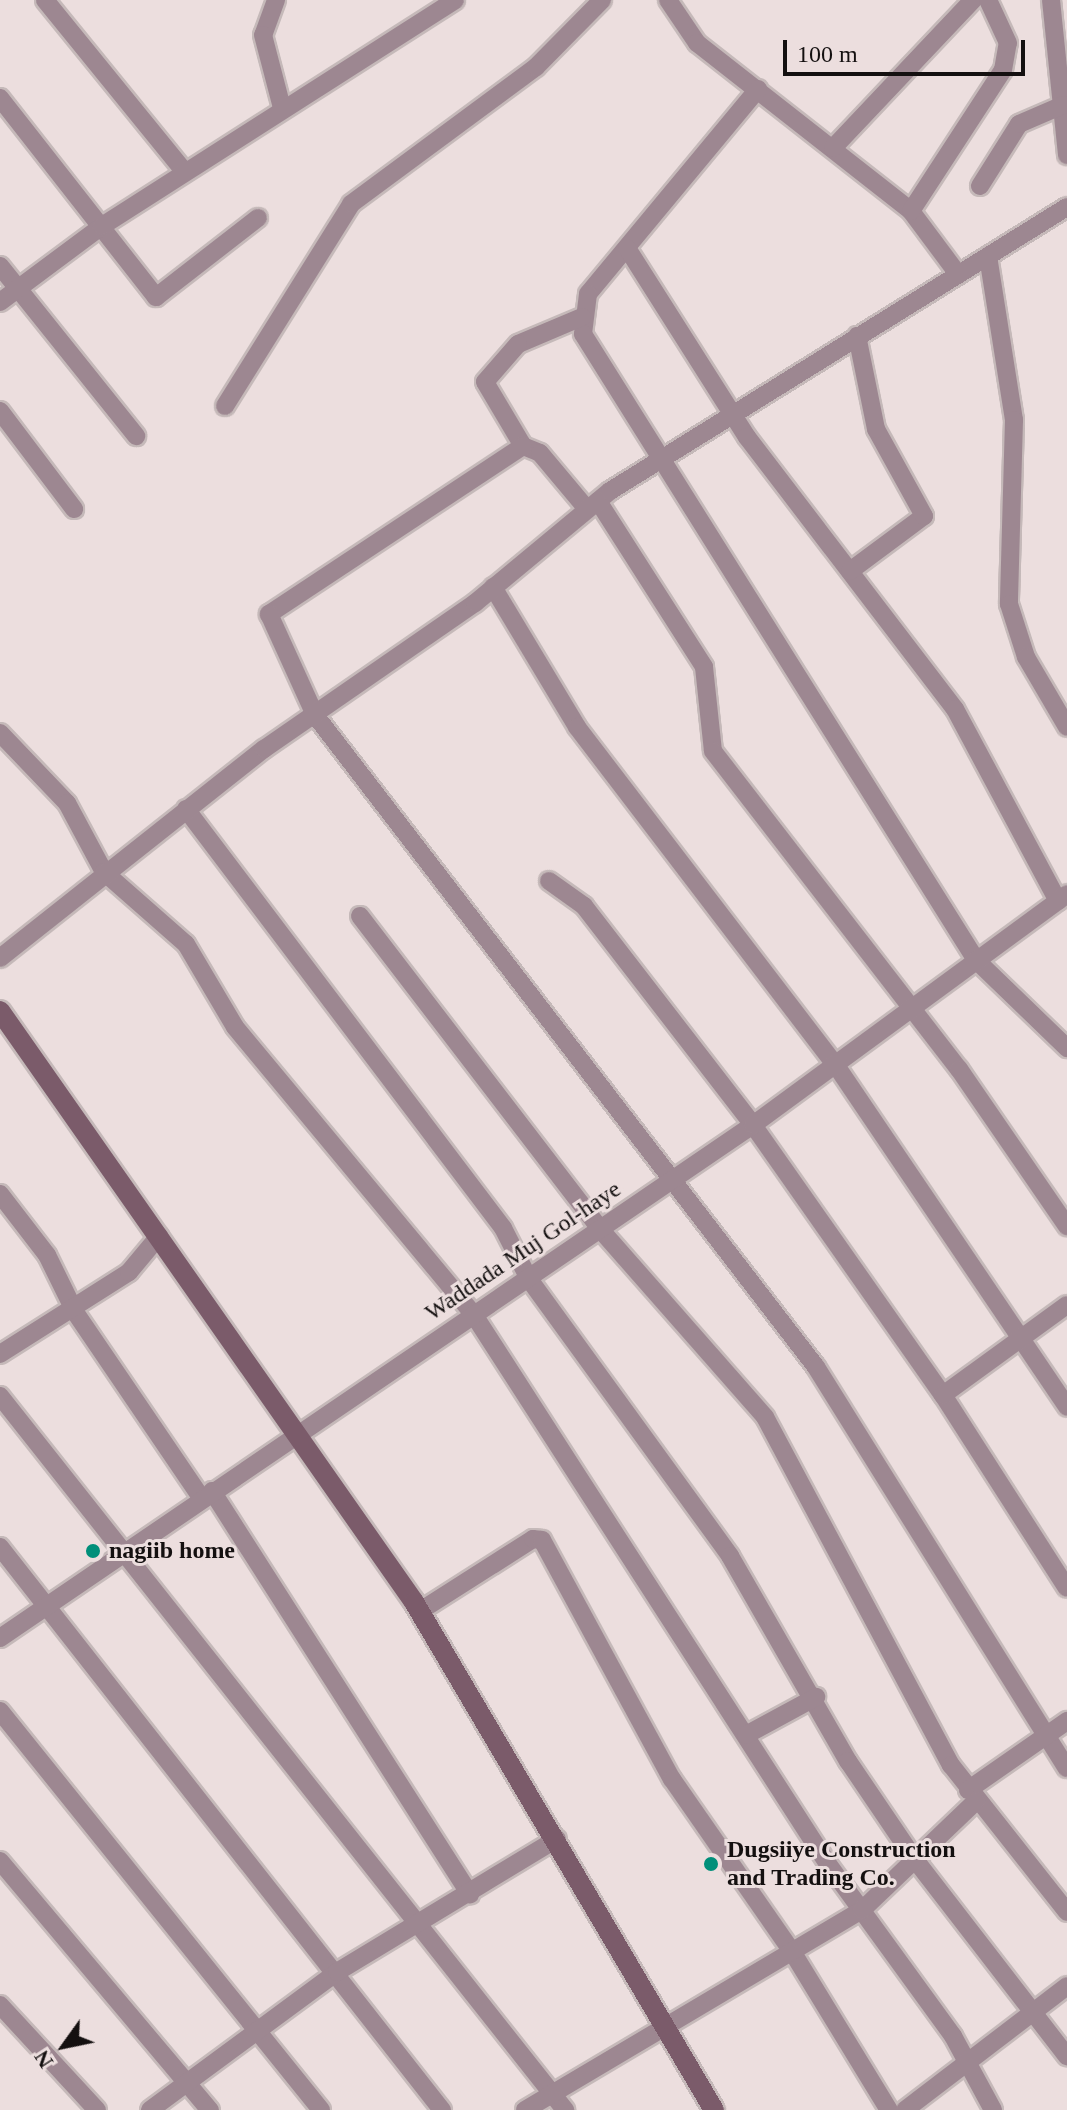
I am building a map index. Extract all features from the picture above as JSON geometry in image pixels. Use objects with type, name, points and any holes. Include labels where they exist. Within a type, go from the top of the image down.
[{"type":"main road","points":[[0,1011],[420,1611],[714,2110]]},
{"type":"street","points":[[45,0],[185,172]]},
{"type":"street","points":[[276,0],[263,35],[282,108]]},
{"type":"street","points":[[0,302],[102,226],[455,0]]},
{"type":"street","points":[[225,406],[351,204],[536,67],[602,0]]},
{"type":"street","points":[[668,0],[697,43],[911,211],[958,274]]},
{"type":"street","points":[[833,148],[973,0]]},
{"type":"street","points":[[911,211],[1003,70],[1008,43],[988,0]]},
{"type":"street","points":[[1051,0],[1067,155]]},
{"type":"street","points":[[758,89],[588,294],[582,317],[583,334],[976,960],[1067,1048]]},
{"type":"street","points":[[0,98],[156,297],[258,218]]},
{"type":"street","points":[[980,186],[1019,124],[1063,105]]},
{"type":"street","points":[[0,958],[186,809],[493,587],[592,505],[662,456],[1065,208],[1067,229]]},
{"type":"street","points":[[627,248],[731,412],[978,744],[1062,898]]},
{"type":"street","points":[[988,256],[1014,420],[1009,604],[1026,657],[1067,727]]},
{"type":"street","points":[[0,266],[136,436]]},
{"type":"street","points":[[582,317],[518,344],[485,382],[523,446],[540,453],[592,505],[704,667],[713,751],[907,1011],[959,1069],[1067,1226]]},
{"type":"street","points":[[850,571],[924,516],[876,429],[857,336]]},
{"type":"street","points":[[0,411],[74,509]]},
{"type":"street","points":[[523,446],[269,614],[315,715],[670,1181],[816,1367],[1044,1737],[1067,1768]]},
{"type":"street","points":[[493,587],[577,727],[835,1064],[1067,1407]]},
{"type":"street","points":[[0,733],[67,803],[104,872],[186,944],[235,1027],[474,1315],[862,1910],[953,2036],[964,2068],[993,2110]]},
{"type":"street","points":[[186,809],[503,1228],[529,1279],[723,1544],[816,1697],[848,1761],[913,1857],[1038,2010],[1067,2056]]},
{"type":"street","points":[[549,881],[584,906],[753,1125],[943,1395],[1067,1588]]},
{"type":"street","name":"Waddada Muj Gol-haye","points":[[0,1638],[294,1432],[529,1279],[753,1125],[1062,898]]},
{"type":"street","points":[[360,916],[600,1229],[765,1417],[972,1796],[1067,1912]]},
{"type":"street","points":[[0,1194],[47,1255],[75,1312],[207,1495],[470,1894]]},
{"type":"street","points":[[0,1354],[75,1312],[129,1272],[159,1236]]},
{"type":"street","points":[[943,1395],[1022,1341],[1067,1305]]},
{"type":"street","points":[[0,1396],[565,2110]]},
{"type":"street","points":[[420,1611],[533,1539],[542,1540],[672,1779],[793,1953],[889,2110]]},
{"type":"street","points":[[0,1547],[337,1972],[442,2110]]},
{"type":"street","points":[[746,1735],[816,1697]]},
{"type":"street","points":[[0,1711],[321,2110]]},
{"type":"street","points":[[525,2110],[551,2090],[665,2028],[862,1910],[972,1796],[1067,1721]]},
{"type":"street","points":[[150,2110],[259,2033],[337,1972],[418,1926],[557,1839]]},
{"type":"street","points":[[0,1861],[210,2110]]},
{"type":"street","points":[[905,2110],[964,2068],[1067,1986]]},
{"type":"street","points":[[0,2005],[97,2110]]},
{"type":"place","name":"nagiib home","points":[[93,1551]]},
{"type":"place","name":"Dugsiiye Construction and Trading Co.","points":[[711,1864]]}]
